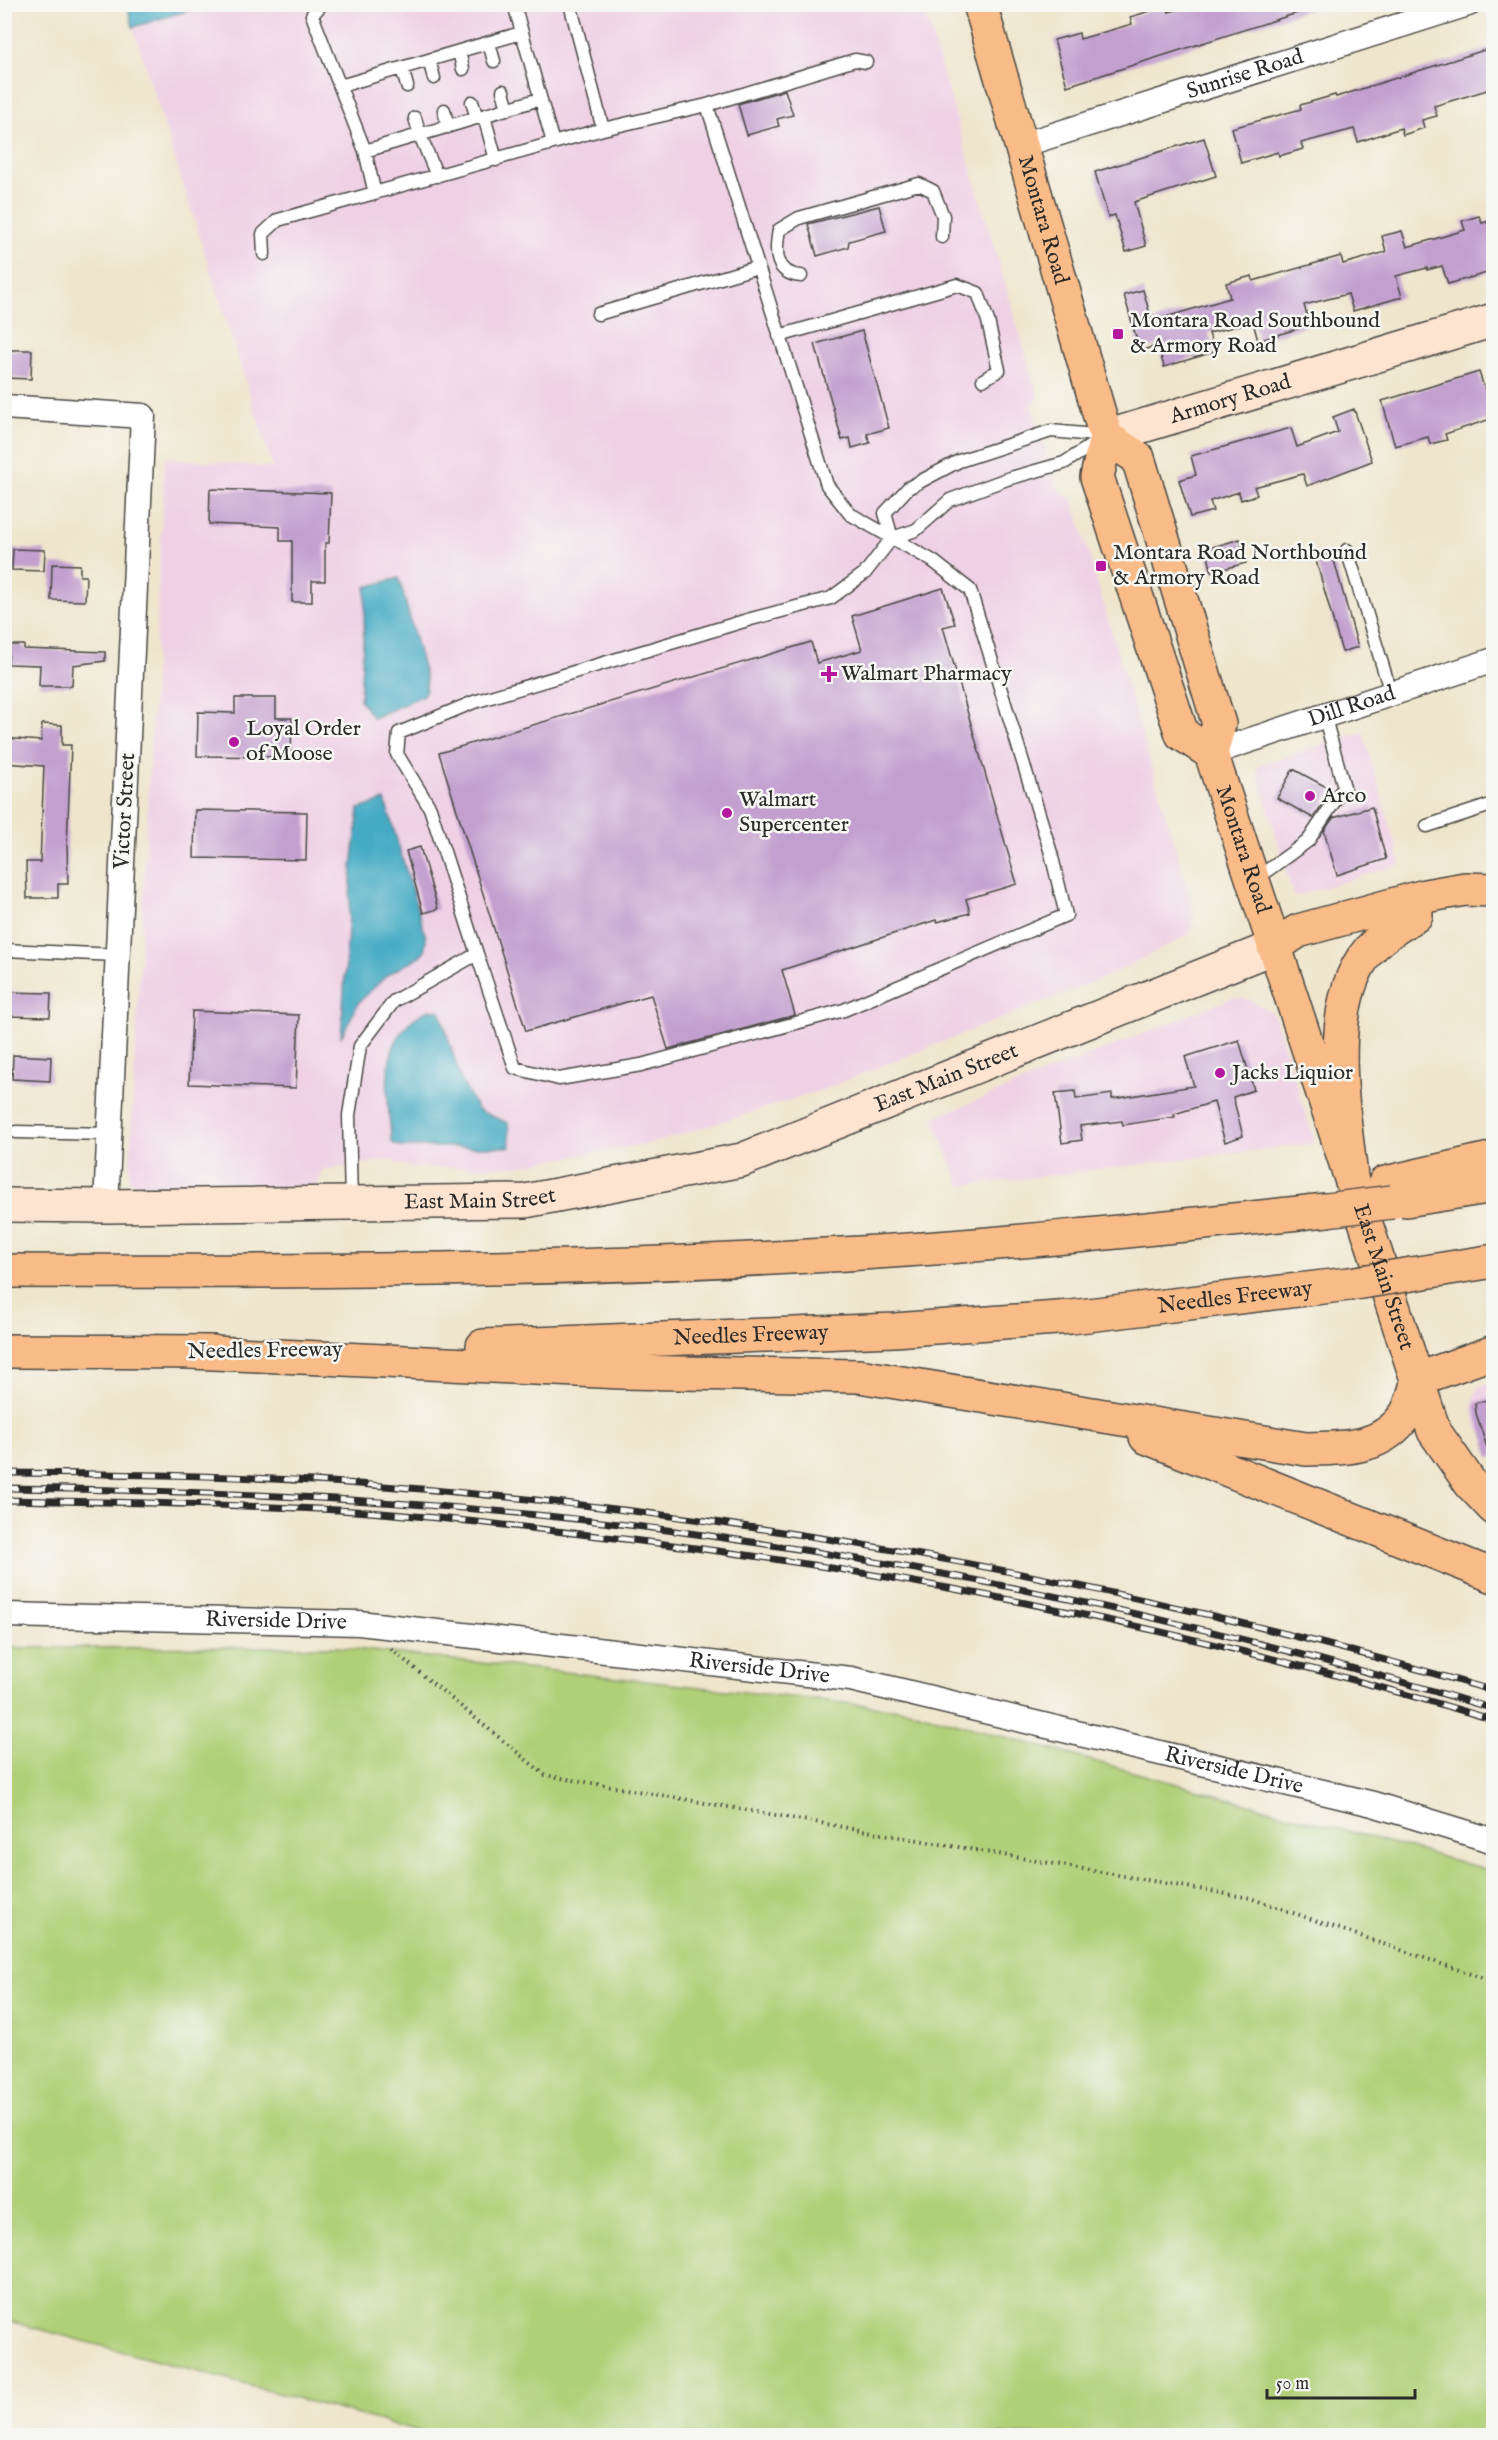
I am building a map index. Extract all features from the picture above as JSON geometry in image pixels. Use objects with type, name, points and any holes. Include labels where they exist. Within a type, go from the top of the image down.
[{"type":"main road","name":"Montara Road","points":[[980,4],[1106,436],[1097,477],[1182,734],[1211,753],[1274,947]]},
{"type":"main road","points":[[1106,436],[1138,458],[1220,724],[1211,753]]},
{"type":"main road","points":[[1274,947],[1298,932],[1425,896],[1465,889],[1494,890]]},
{"type":"main road","points":[[1274,947],[1306,946],[1448,908],[1494,906]]},
{"type":"main road","points":[[1351,1177],[1340,1064],[1342,1020],[1346,998],[1359,965],[1373,945],[1416,915]]},
{"type":"main road","name":"East Main Street","points":[[1274,947],[1434,1431],[1471,1484],[1494,1508]]},
{"type":"main road","points":[[1389,1192],[1494,1158]]},
{"type":"main road","points":[[4,1271],[333,1271],[609,1264],[875,1252],[1095,1235],[1389,1192],[1494,1186]]},
{"type":"main road","name":"Needles Freeway","points":[[4,1351],[191,1352],[537,1344],[894,1330],[1071,1317],[1349,1284],[1494,1261]]},
{"type":"main road","points":[[191,1352],[621,1372],[859,1376],[1306,1449],[1356,1448],[1387,1434],[1406,1413],[1418,1379],[1494,1352]]},
{"type":"main road","points":[[1085,1413],[1494,1576]]},
{"type":"street","name":"Sunrise Road","points":[[1022,145],[1468,4]]},
{"type":"street","name":"Armory Road","points":[[1106,436],[1494,320]]},
{"type":"street","name":"Victor Street","points":[[4,407],[143,416],[106,1206]]},
{"type":"street","name":"Dill Road","points":[[1211,753],[1494,660]]},
{"type":"street","name":"East Main Street","points":[[4,1205],[525,1201],[742,1160],[1274,947]]},
{"type":"street","name":"Riverside Drive","points":[[4,1616],[359,1623],[851,1679],[1373,1804],[1494,1841]]},
{"type":"lane","points":[[322,4],[312,15],[365,151],[375,194]]},
{"type":"lane","points":[[514,4],[553,143]]},
{"type":"lane","points":[[570,4],[603,129]]},
{"type":"lane","points":[[339,86],[521,33]]},
{"type":"lane","points":[[489,43],[494,60]]},
{"type":"lane","points":[[459,51],[464,69]]},
{"type":"lane","points":[[429,60],[434,78]]},
{"type":"lane","points":[[264,254],[263,234],[278,220],[603,129],[707,105],[855,60],[866,62]]},
{"type":"lane","points":[[402,68],[407,86]]},
{"type":"lane","points":[[502,91],[508,109]]},
{"type":"lane","points":[[365,151],[540,99]]},
{"type":"lane","points":[[472,102],[496,160]]},
{"type":"lane","points":[[707,105],[827,485],[850,514],[892,538],[933,561],[970,590],[1051,853],[1066,915],[844,1010],[641,1065],[559,1079],[515,1068],[430,808],[397,754],[399,733],[474,702],[751,619],[831,598],[865,573],[892,538],[916,530],[950,500],[1007,479],[1064,463],[1106,436]]},
{"type":"lane","points":[[444,110],[448,127]]},
{"type":"lane","points":[[416,118],[420,135],[437,176]]},
{"type":"lane","points":[[801,276],[791,275],[780,266],[775,248],[779,230],[799,218],[908,187],[919,184],[933,191],[943,216],[942,237]]},
{"type":"lane","points":[[598,314],[758,267]]},
{"type":"lane","points":[[779,336],[957,285],[978,293],[988,321],[999,370],[983,380]]},
{"type":"lane","points":[[892,538],[885,513],[908,488],[958,461],[1051,431],[1106,436]]},
{"type":"lane","points":[[1347,550],[1391,693]]},
{"type":"lane","points":[[1253,881],[1308,841],[1344,787],[1324,715]]},
{"type":"lane","points":[[1427,826],[1494,804]]},
{"type":"lane","points":[[4,950],[118,955]]},
{"type":"lane","points":[[351,1203],[349,1115],[360,1046],[394,1001],[477,954]]},
{"type":"lane","points":[[16,1131],[110,1134]]},
{"type":"path","points":[[359,1623],[544,1775],[1250,1898],[1494,1982]]},
{"type":"shaded area","points":[[207,4],[923,5],[1038,396],[1032,408],[1058,489],[1073,500],[1193,908],[1193,924],[1186,936],[1110,975],[822,1090],[657,1142],[517,1166],[410,1168],[390,1160],[322,1170],[317,1186],[139,1187],[129,1180],[165,457],[273,468],[133,27]]},
{"type":"shaded area","points":[[1363,732],[1401,864],[1294,897],[1257,771],[1259,765]]},
{"type":"shaded area","points":[[1235,997],[1251,1000],[1275,1018],[1315,1143],[961,1186],[933,1118]]},
{"type":"shaded area","points":[[1493,1383],[1493,1450],[1486,1442],[1474,1418],[1472,1405],[1478,1387]]},
{"type":"green space","points":[[337,1647],[908,1710],[1493,1871],[1493,2435],[433,2435],[5,2320],[5,1648]]},
{"type":"water","points":[[127,4],[207,4],[207,5],[133,27]]},
{"type":"water","points":[[399,578],[426,679],[426,690],[422,696],[373,718],[360,700],[366,587]]},
{"type":"water","points":[[385,800],[426,937],[425,950],[419,957],[387,975],[359,1002],[341,1037],[352,867],[359,809]]},
{"type":"water","points":[[430,1009],[440,1011],[461,1080],[478,1110],[508,1123],[510,1147],[402,1147],[392,1143],[388,1080],[393,1048],[400,1034],[410,1022]]},
{"type":"building","points":[[1197,4],[1309,4],[1310,9],[1067,86],[1054,40],[1079,33],[1080,39],[1132,24],[1130,17],[1167,6],[1169,12]]},
{"type":"building","points":[[1494,47],[1494,88],[1434,106],[1437,116],[1422,120],[1424,128],[1403,135],[1401,128],[1358,142],[1354,129],[1301,143],[1303,149],[1279,156],[1278,152],[1241,163],[1232,128],[1301,109],[1300,105],[1335,95],[1336,97]]},
{"type":"building","points":[[785,90],[793,115],[777,119],[779,126],[747,135],[738,104]]},
{"type":"building","points":[[1204,138],[1216,176],[1134,202],[1146,246],[1126,252],[1115,215],[1108,217],[1095,172]]},
{"type":"building","points":[[879,206],[886,231],[849,241],[848,247],[817,256],[808,224]]},
{"type":"building","points":[[1479,216],[1482,223],[1494,220],[1494,271],[1448,284],[1442,266],[1396,276],[1402,297],[1353,311],[1348,294],[1304,305],[1310,325],[1258,341],[1253,322],[1209,333],[1214,352],[1164,367],[1158,345],[1140,351],[1124,295],[1143,290],[1152,321],[1230,298],[1226,283],[1252,276],[1253,281],[1341,256],[1343,264],[1386,252],[1382,236],[1402,231],[1407,247],[1465,230],[1462,221]]},
{"type":"building","points":[[862,331],[889,428],[867,434],[870,443],[852,448],[850,438],[842,440],[815,344]]},
{"type":"building","points":[[4,350],[32,350],[31,379],[4,378]]},
{"type":"building","points":[[1479,372],[1485,390],[1494,387],[1494,418],[1445,434],[1447,440],[1430,444],[1428,437],[1395,446],[1382,401]]},
{"type":"building","points":[[1354,409],[1372,461],[1307,486],[1303,474],[1254,487],[1257,495],[1241,500],[1239,492],[1210,501],[1213,511],[1190,517],[1179,480],[1196,475],[1191,456],[1291,428],[1297,447],[1338,432],[1333,417]]},
{"type":"building","points":[[210,489],[331,493],[329,543],[325,543],[325,581],[312,581],[312,602],[292,602],[292,541],[280,541],[280,527],[209,524]]},
{"type":"building","points":[[1240,539],[1246,563],[1212,572],[1206,549]]},
{"type":"building","points":[[13,549],[45,550],[44,571],[12,570]]},
{"type":"building","points":[[1332,553],[1358,647],[1342,652],[1315,557]]},
{"type":"building","points":[[52,564],[80,565],[80,576],[86,576],[85,601],[51,600]]},
{"type":"building","name":"Walmart Supercenter","points":[[943,588],[955,624],[943,627],[1017,884],[966,899],[970,913],[937,922],[936,920],[782,970],[795,1015],[668,1049],[651,995],[526,1031],[439,753],[811,642],[817,663],[862,650],[852,616]]},
{"type":"building","points":[[9,645],[24,645],[24,649],[105,652],[105,661],[73,665],[72,686],[39,686],[40,665],[8,664]]},
{"type":"building","points":[[235,698],[276,698],[276,718],[292,718],[291,757],[197,756],[198,712],[235,713]]},
{"type":"building","points":[[42,724],[62,725],[62,745],[71,745],[67,845],[68,884],[58,884],[58,898],[27,898],[26,862],[40,862],[44,766],[4,763],[4,738],[41,741]]},
{"type":"building","points":[[1293,769],[1332,790],[1313,818],[1277,798]]},
{"type":"building","points":[[1372,807],[1386,859],[1337,875],[1324,831],[1333,818]]},
{"type":"building","points":[[195,810],[307,812],[306,860],[194,858]]},
{"type":"building","points":[[420,847],[438,909],[423,913],[406,851]]},
{"type":"building","points":[[4,992],[51,993],[50,1017],[4,1016]]},
{"type":"building","points":[[192,1011],[299,1015],[296,1088],[189,1084]]},
{"type":"building","points":[[1239,1040],[1254,1090],[1233,1097],[1243,1136],[1225,1142],[1214,1102],[1174,1114],[1175,1117],[1123,1125],[1122,1121],[1080,1126],[1082,1140],[1062,1143],[1055,1093],[1075,1091],[1076,1099],[1112,1094],[1112,1099],[1194,1086],[1185,1057]]},
{"type":"building","points":[[13,1055],[51,1057],[50,1081],[12,1079]]},
{"type":"building","points":[[1494,1398],[1494,1456],[1490,1457],[1475,1403]]},
{"type":"railway","points":[[4,1473],[132,1474],[346,1483],[492,1495],[782,1532],[926,1556],[1069,1584],[1353,1651],[1494,1691]]},
{"type":"railway","points":[[4,1488],[186,1492],[369,1501],[550,1516],[731,1539],[924,1570],[1116,1609],[1306,1656],[1494,1709]]},
{"type":"railway","points":[[4,1500],[255,1506],[399,1514],[696,1548],[812,1565],[927,1584],[1155,1631],[1269,1658],[1494,1720]]},
{"type":"place","name":"Montara Road Southbound & Armory Road","points":[[1118,334]]},
{"type":"place","name":"Montara Road Northbound & Armory Road","points":[[1101,566]]},
{"type":"place","name":"Walmart Pharmacy","points":[[829,674]]},
{"type":"place","name":"Loyal Order of Moose","points":[[234,742]]},
{"type":"place","name":"Arco","points":[[1310,796]]},
{"type":"place","name":"Walmart Supercenter","points":[[727,813]]},
{"type":"place","name":"Jacks Liquior","points":[[1220,1073]]}]
